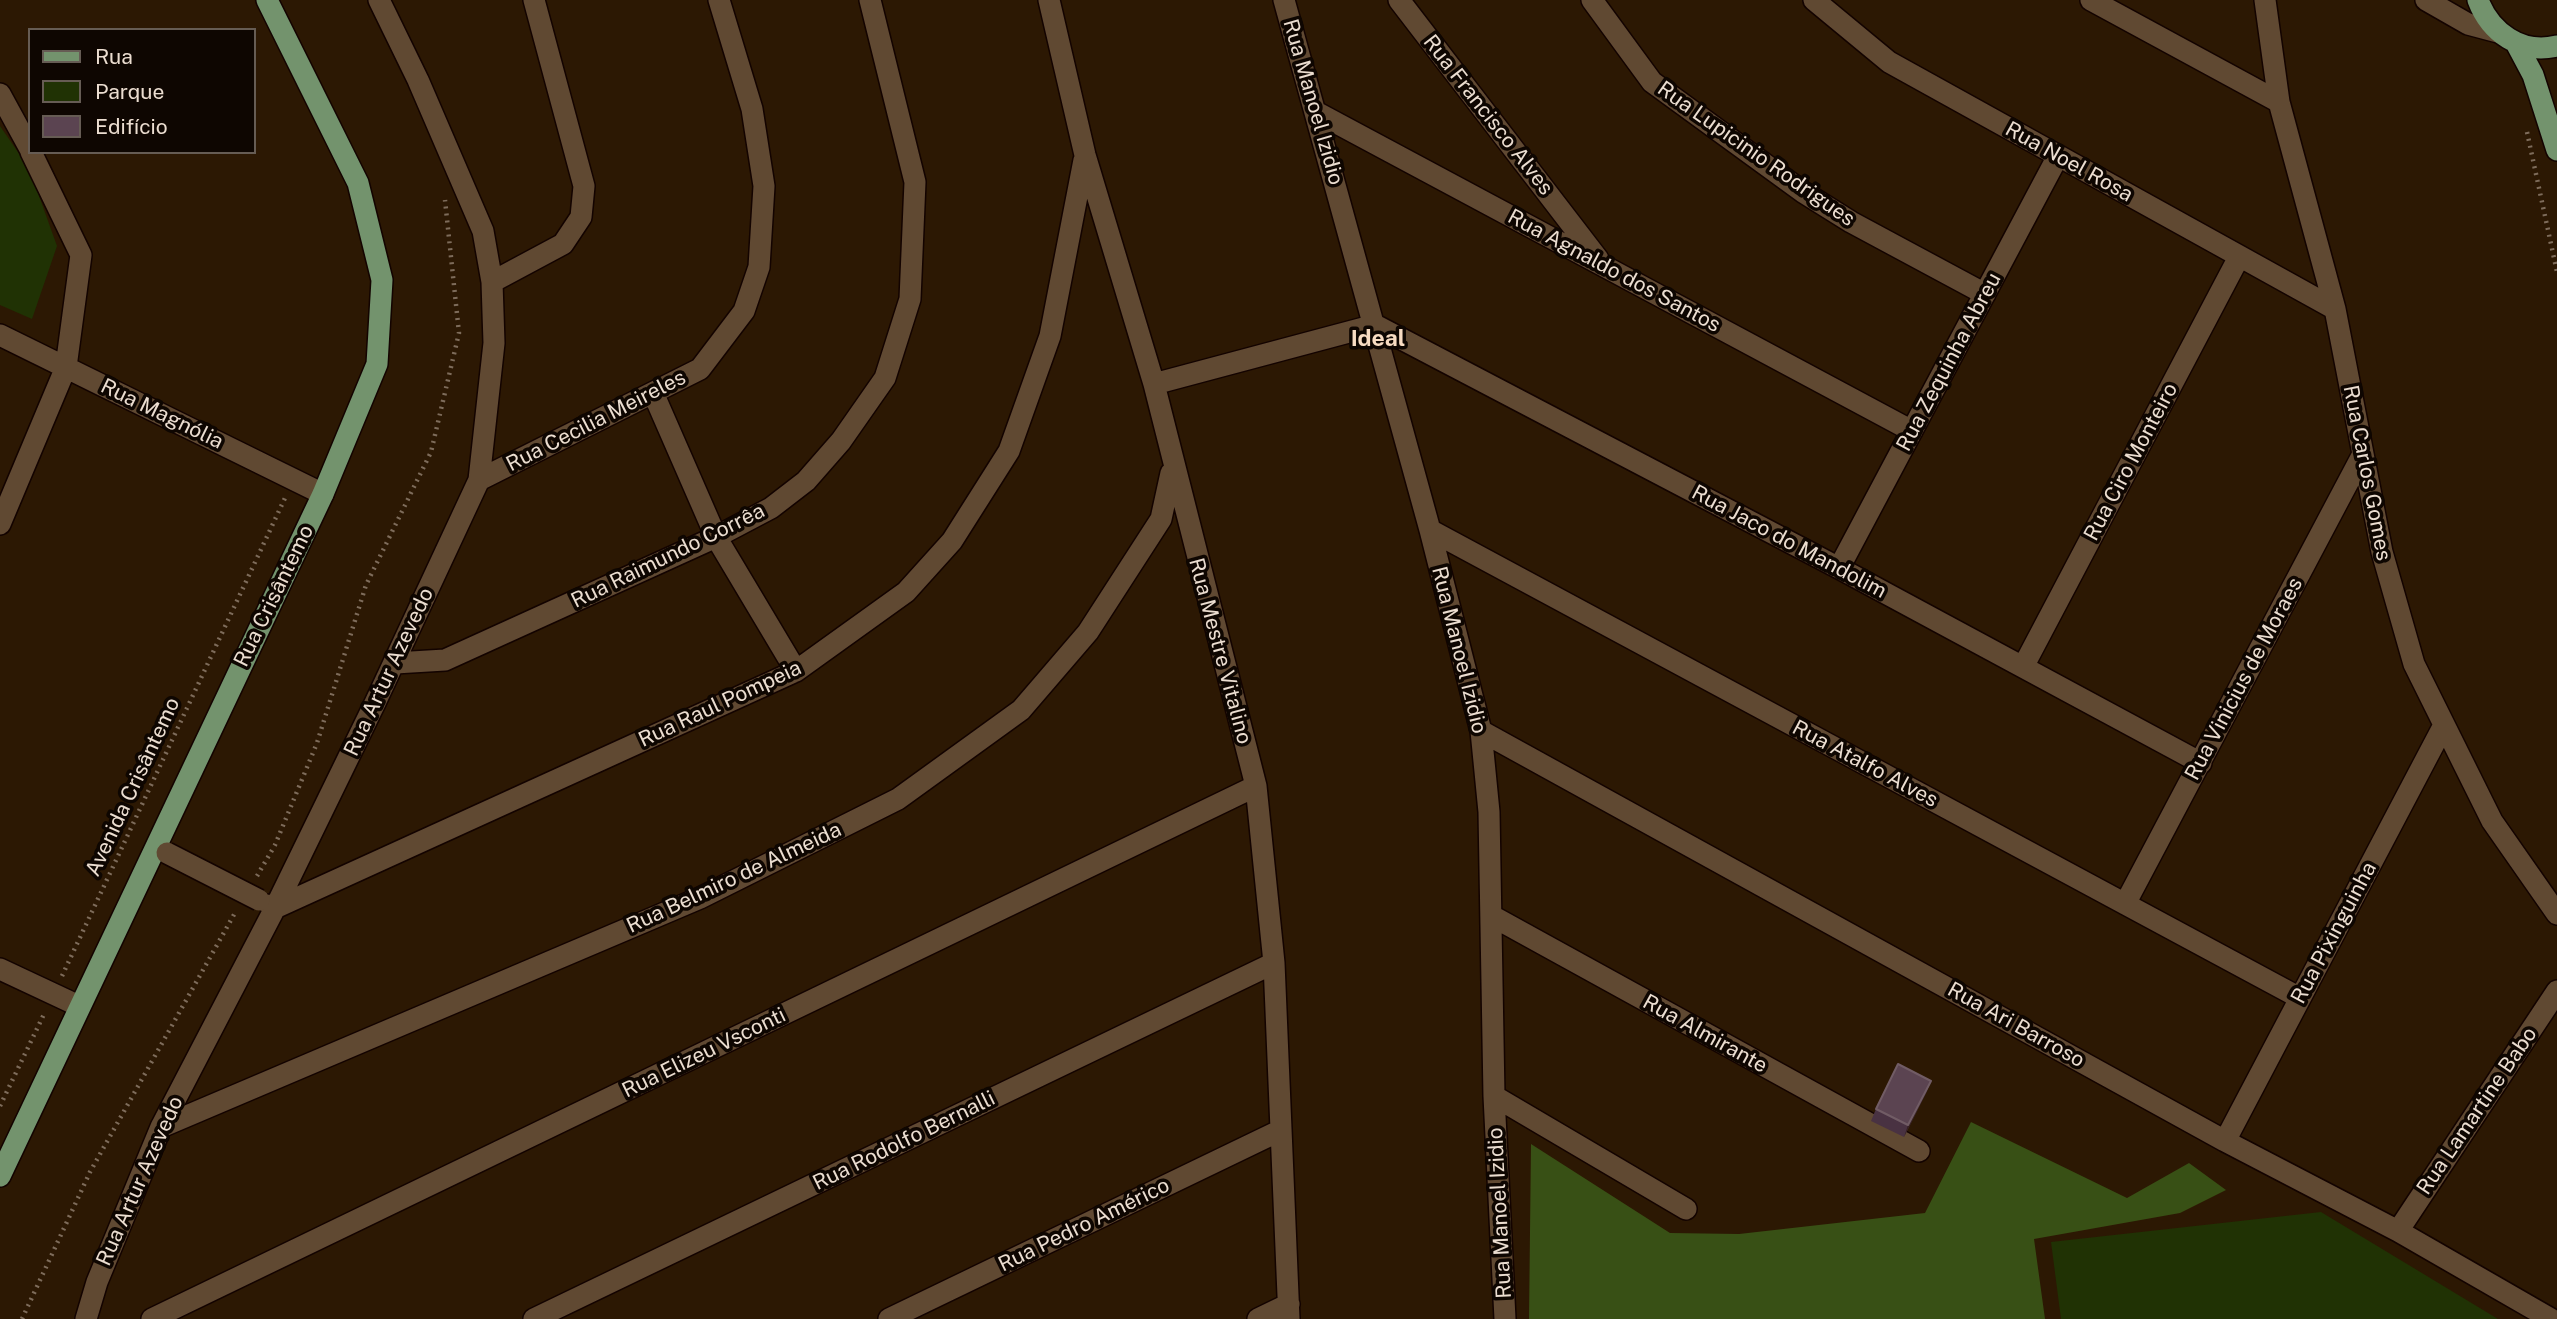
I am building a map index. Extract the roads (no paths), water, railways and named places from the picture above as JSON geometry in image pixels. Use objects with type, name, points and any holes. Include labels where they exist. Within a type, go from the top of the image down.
[{"type":"main road","name":"Rua Crisântemo","points":[[0,1176],[79,1006],[161,850],[323,494],[377,364],[382,280],[358,183],[267,0]]},
{"type":"main road","points":[[2478,0],[2484,15],[2507,38],[2533,75],[2557,150]]},
{"type":"main road","points":[[2507,38],[2534,48],[2557,46]]},
{"type":"street","name":"Rua Artur Azevedo","points":[[86,1319],[97,1282],[258,897],[395,663],[479,480],[494,343],[492,282],[483,231],[418,80],[379,0]]},
{"type":"street","points":[[492,282],[562,244],[581,217],[584,186],[534,0]]},
{"type":"street","name":"Rua Cecilia Meireles","points":[[479,480],[654,395],[700,369],[744,312],[759,267],[764,186],[752,109],[719,0]]},
{"type":"street","name":"Rua Raimundo Corrêa","points":[[395,663],[445,660],[716,537],[771,508],[806,481],[841,441],[885,378],[910,299],[915,182],[870,0]]},
{"type":"street","name":"Rua Mestre Vitalino","points":[[1049,0],[1085,155],[1154,384],[1172,467],[1256,786],[1274,963],[1279,1132],[1289,1312]]},
{"type":"street","name":"Rua Manoel Izidio","points":[[1284,0],[1375,325],[1481,731],[1489,812],[1494,1096],[1505,1319]]},
{"type":"street","name":"Rua Francisco Alves","points":[[1399,0],[1602,264]]},
{"type":"street","name":"Rua Lupicinio Rodrigues","points":[[1592,0],[1652,82],[1803,192],[1850,222],[1985,294]]},
{"type":"street","name":"Rua Noel Rosa","points":[[1814,0],[1889,62],[2335,309]]},
{"type":"street","points":[[2091,0],[2279,102]]},
{"type":"street","name":"Rua Carlos Gomes","points":[[2265,0],[2279,102],[2335,309],[2382,552],[2414,664],[2492,821],[2557,914]]},
{"type":"street","points":[[2426,0],[2468,24],[2507,38]]},
{"type":"street","points":[[0,94],[28,145]]},
{"type":"street","name":"Rua Agnaldo dos Santos","points":[[1316,112],[1912,431]]},
{"type":"street","points":[[0,524],[66,367],[81,256],[32,154]]},
{"type":"street","name":"Rua Raul Pompeia","points":[[258,897],[796,671],[906,592],[952,541],[1009,451],[1049,336],[1085,155]]},
{"type":"street","name":"Rua Zequinha Abreu","points":[[1839,568],[2058,156]]},
{"type":"street","name":"Rua Ciro Monteiro","points":[[2023,667],[2239,257]]},
{"type":"street","points":[[1154,384],[1375,325]]},
{"type":"street","name":"Rua Jaco do Mandolim","points":[[1375,325],[1839,568],[2201,763]]},
{"type":"street","name":"Rua Magnólia","points":[[0,335],[323,494]]},
{"type":"street","points":[[654,395],[716,537],[796,671]]},
{"type":"street","name":"Rua Vinicius de Moraes","points":[[2125,904],[2363,454]]},
{"type":"street","name":"Rua Belmiro de Almeida","points":[[161,1127],[700,898],[898,799],[1021,710],[1088,632],[1161,519],[1172,467]]},
{"type":"street","name":"Rua Atalfo Alves","points":[[1430,530],[2300,998]]},
{"type":"street","name":"Rua Pixinguinha","points":[[2225,1140],[2444,725]]},
{"type":"street","name":"Rua Ari Barroso","points":[[1481,731],[2225,1140],[2398,1231],[2551,1319]]},
{"type":"street","name":"Rua Elizeu Vsconti","points":[[152,1319],[1256,786]]},
{"type":"street","points":[[161,850],[258,897]]},
{"type":"street","name":"Rua Almirante","points":[[1492,916],[1919,1151]]},
{"type":"street","name":"Rua Rodolfo Bernalli","points":[[534,1319],[1274,963]]},
{"type":"street","points":[[0,969],[79,1006]]},
{"type":"street","name":"Rua Lamartine Babo","points":[[2398,1231],[2557,990]]},
{"type":"street","points":[[1494,1096],[1686,1209]]},
{"type":"street","name":"Rua Pedro Américo","points":[[889,1319],[1279,1132]]},
{"type":"street","points":[[1258,1319],[1289,1312]]},
{"type":"district","name":"Ideal","points":[[1378,339]]}]
